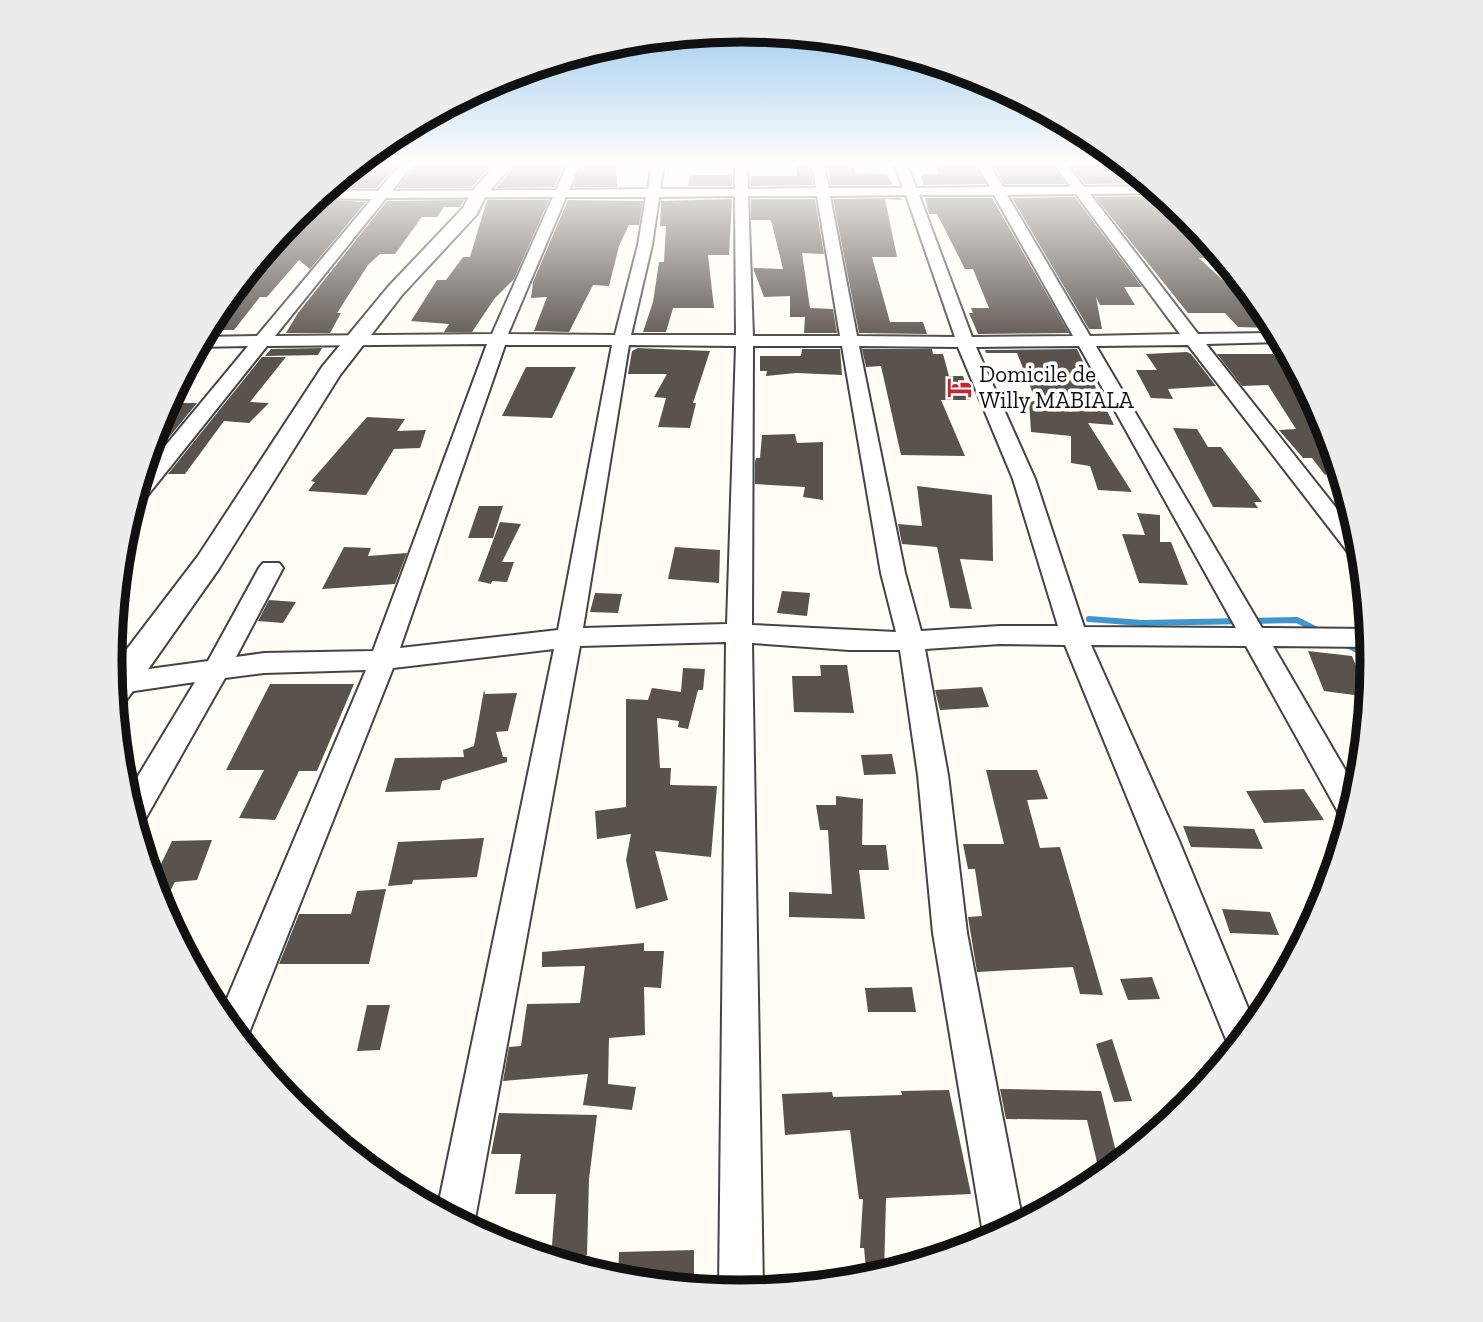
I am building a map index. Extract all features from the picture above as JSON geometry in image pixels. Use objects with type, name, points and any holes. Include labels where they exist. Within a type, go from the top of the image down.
[{"type":"street","points":[[151,476],[357,226]]},
{"type":"street","points":[[123,678],[208,563],[330,372],[403,281],[456,226]]},
{"type":"street","points":[[237,1019],[383,660],[498,339],[547,226]]},
{"type":"street","points":[[458,1211],[569,638],[622,339],[648,226]]},
{"type":"street","points":[[741,1280],[739,634],[745,340],[742,226]]},
{"type":"street","points":[[830,226],[893,573],[911,641],[933,775],[950,933],[1002,1222]]},
{"type":"street","points":[[923,226],[965,342],[1024,479],[1074,636],[1163,841],[1239,1030]]},
{"type":"street","points":[[1020,226],[1345,797]]},
{"type":"street","points":[[1108,226],[1194,341],[1348,538]]},
{"type":"street","points":[[211,342],[259,344],[358,339],[965,342],[1269,338]]},
{"type":"street","points":[[139,802],[215,672],[271,568]]},
{"type":"street","points":[[123,686],[264,663],[383,660],[569,638],[739,634],[849,641],[911,641],[1000,635],[1359,638]]},
{"type":"building","points":[[301,226],[346,226],[310,269],[299,260],[267,297],[260,297],[234,330],[219,330],[250,284]]},
{"type":"building","points":[[367,226],[416,226],[395,254],[380,254],[368,265],[337,313],[341,313],[330,333],[286,333],[298,313]]},
{"type":"building","points":[[479,226],[538,226],[514,279],[495,298],[472,332],[444,332],[449,324],[411,321],[437,280],[446,280],[463,257],[470,257]]},
{"type":"building","points":[[557,226],[629,226],[619,246],[609,286],[593,285],[569,332],[534,331],[547,297],[531,298],[533,282]]},
{"type":"building","points":[[660,226],[731,226],[729,255],[708,255],[714,308],[673,308],[666,332],[643,332],[653,302],[659,262],[664,262],[666,226]]},
{"type":"building","points":[[772,226],[819,226],[824,254],[802,253],[810,308],[833,309],[837,333],[804,333],[805,317],[790,317],[790,296],[764,297],[753,268],[783,269]]},
{"type":"building","points":[[838,226],[891,226],[897,257],[872,257],[890,322],[923,322],[927,334],[859,333]]},
{"type":"building","points":[[943,226],[1008,226],[1069,333],[978,334],[969,313],[973,313],[971,308],[989,308],[973,269],[965,269]]},
{"type":"building","points":[[1028,226],[1096,226],[1142,287],[1124,287],[1135,305],[1100,305],[1096,297],[1102,329],[1089,329]]},
{"type":"building","points":[[1118,226],[1182,226],[1211,258],[1199,258],[1244,300],[1263,328],[1238,327],[1225,313],[1188,313]]},
{"type":"building","points":[[322,348],[318,355],[265,356],[271,349]]},
{"type":"building","points":[[638,348],[710,351],[693,403],[696,403],[690,428],[658,427],[666,398],[654,397],[667,374],[628,374],[632,351]]},
{"type":"building","points":[[802,349],[840,349],[842,375],[796,373],[766,376],[767,371],[760,371],[760,356],[801,356]]},
{"type":"building","points":[[862,349],[932,349],[933,354],[943,354],[949,376],[963,376],[970,400],[941,400],[965,456],[901,455],[881,366],[866,367]]},
{"type":"building","points":[[1077,349],[1114,425],[1088,423],[1132,492],[1098,490],[1090,466],[1071,463],[1071,436],[1031,432],[1029,401],[1036,401],[1017,353],[986,353],[985,350]]},
{"type":"building","points":[[1187,352],[1216,386],[1168,389],[1173,399],[1151,398],[1136,370],[1157,370],[1146,354]]},
{"type":"building","points":[[1217,354],[1273,354],[1297,387],[1331,471],[1325,475],[1312,458],[1303,458],[1279,430],[1296,429],[1268,385],[1242,386]]},
{"type":"building","points":[[262,357],[286,357],[250,402],[269,403],[249,423],[224,421],[185,474],[168,474]]},
{"type":"building","points":[[526,367],[576,367],[552,418],[502,416]]},
{"type":"building","points":[[182,403],[197,403],[161,447],[170,424]]},
{"type":"building","points":[[367,417],[405,419],[397,431],[426,430],[420,448],[394,449],[366,495],[308,491],[315,482],[311,481]]},
{"type":"building","points":[[1173,428],[1197,429],[1208,447],[1221,447],[1262,502],[1254,502],[1258,508],[1213,507]]},
{"type":"building","points":[[795,434],[797,443],[823,442],[823,500],[803,497],[805,487],[755,484],[755,462],[756,458],[760,458],[762,435]]},
{"type":"building","points":[[917,486],[992,495],[993,561],[960,559],[972,609],[950,608],[937,547],[902,544],[898,524],[922,526]]},
{"type":"building","points":[[479,506],[503,506],[493,538],[468,538]]},
{"type":"building","points":[[1137,513],[1160,515],[1160,542],[1171,542],[1188,585],[1139,583],[1122,534],[1145,535]]},
{"type":"building","points":[[500,522],[521,524],[502,562],[514,562],[507,582],[492,581],[491,584],[478,581]]},
{"type":"building","points":[[344,547],[371,548],[368,556],[407,553],[395,584],[322,589]]},
{"type":"building","points":[[675,547],[720,550],[719,583],[668,579]]},
{"type":"building","points":[[782,591],[810,593],[807,616],[777,613]]},
{"type":"building","points":[[595,593],[622,594],[618,613],[590,612]]},
{"type":"building","points":[[269,600],[296,602],[283,623],[258,621]]},
{"type":"building","points":[[1308,651],[1352,656],[1360,674],[1359,696],[1324,691]]},
{"type":"building","points":[[820,665],[847,665],[854,713],[794,712],[792,676],[821,676]]},
{"type":"building","points":[[683,668],[705,669],[703,690],[698,690],[688,729],[678,727],[679,721],[657,718],[660,768],[671,768],[670,785],[717,786],[711,857],[655,851],[668,900],[636,909],[626,860],[631,834],[597,839],[595,811],[626,807],[626,699],[648,700],[652,688],[681,692]]},
{"type":"building","points":[[270,684],[354,684],[317,771],[299,771],[275,820],[239,818],[264,770],[226,770]]},
{"type":"building","points":[[982,687],[989,707],[940,710],[935,690]]},
{"type":"building","points":[[484,690],[485,694],[517,693],[508,731],[496,732],[507,762],[442,781],[440,790],[385,792],[395,758],[464,757],[463,750],[474,746]]},
{"type":"building","points":[[892,754],[896,774],[864,775],[861,755]]},
{"type":"building","points":[[986,770],[1037,770],[1048,799],[1027,800],[1040,848],[1060,847],[1103,995],[1080,994],[1073,967],[977,972],[968,917],[982,916],[975,869],[968,869],[963,844],[1004,844]]},
{"type":"building","points":[[1304,789],[1324,820],[1264,823],[1246,791]]},
{"type":"building","points":[[836,796],[863,799],[862,845],[886,845],[889,870],[859,870],[865,919],[789,917],[789,892],[832,894],[828,830],[820,830],[816,805],[836,805]]},
{"type":"building","points":[[1183,826],[1254,829],[1263,849],[1191,847]]},
{"type":"building","points":[[484,838],[477,877],[413,880],[412,884],[388,886],[398,842]]},
{"type":"building","points":[[212,840],[197,880],[175,882],[168,894],[159,869],[172,841]]},
{"type":"building","points":[[386,889],[369,964],[279,964],[299,914],[351,914],[357,891]]},
{"type":"building","points":[[1222,909],[1270,912],[1279,935],[1230,933]]},
{"type":"building","points":[[644,943],[644,951],[664,951],[661,988],[644,987],[645,1035],[609,1038],[608,1084],[636,1087],[632,1110],[583,1105],[588,1074],[503,1081],[509,1047],[521,1046],[527,1004],[580,1003],[585,966],[542,967],[542,952]]},
{"type":"building","points":[[1152,977],[1160,999],[1128,1000],[1120,979]]},
{"type":"building","points":[[912,987],[916,1012],[868,1012],[865,988]]},
{"type":"building","points":[[367,1005],[390,1005],[380,1050],[357,1051]]},
{"type":"building","points":[[1112,1039],[1132,1101],[1114,1102],[1096,1044]]},
{"type":"building","points":[[1000,1089],[1101,1091],[1116,1153],[1098,1167],[1087,1120],[1006,1119]]},
{"type":"building","points":[[949,1090],[971,1194],[886,1198],[884,1263],[866,1267],[864,1248],[860,1248],[863,1199],[859,1199],[850,1130],[785,1135],[782,1094],[832,1092],[833,1097],[902,1095],[901,1091]]},
{"type":"building","points":[[499,1113],[597,1115],[589,1179],[587,1255],[572,1256],[552,1250],[556,1194],[515,1194],[521,1154],[491,1154]]},
{"type":"building","points":[[694,1250],[694,1278],[618,1267],[619,1252]]},
{"type":"waterway","points":[[1089,619],[1142,623],[1297,620],[1321,632]]},
{"type":"waterway","points":[[1345,644],[1360,651]]},
{"type":"place","name":"Domicile de Willy MABIALA","points":[[959,387]]}]
